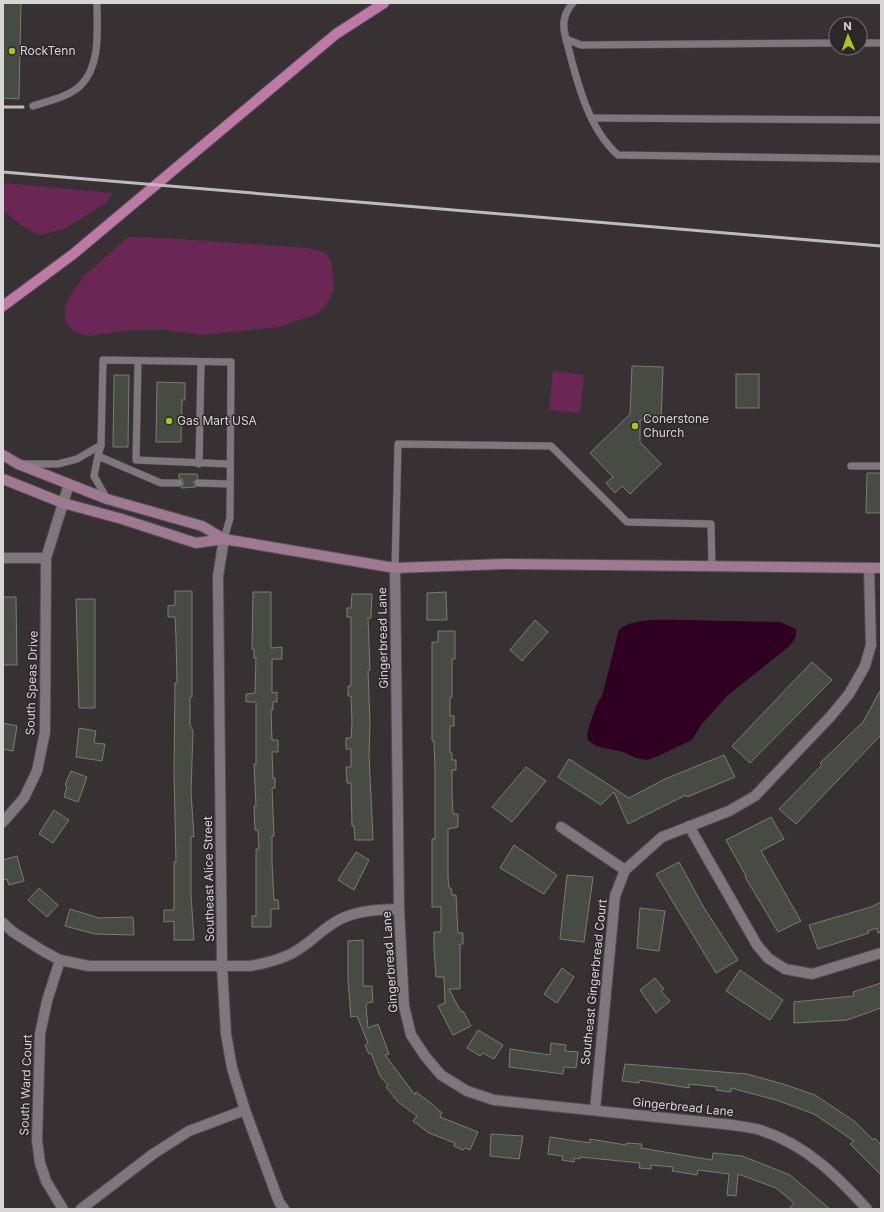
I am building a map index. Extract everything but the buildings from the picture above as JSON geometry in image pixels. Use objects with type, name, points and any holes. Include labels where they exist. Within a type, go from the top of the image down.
[{"type":"main road","points":[[3,306],[72,256],[336,34],[384,3]]},
{"type":"main road","points":[[3,455],[18,464],[107,499],[202,526],[224,539]]},
{"type":"main road","points":[[3,479],[63,504],[122,519],[196,543],[224,539],[395,568],[504,564],[881,568]]},
{"type":"street","name":"South Speas Drive","points":[[3,822],[24,798],[37,771],[45,732],[46,558],[69,484]]},
{"type":"street","name":"Southeast Alice Street","points":[[224,539],[218,576],[222,966],[226,1034],[232,1068],[245,1110],[279,1202],[284,1209]]},
{"type":"street","points":[[3,558],[46,558]]},
{"type":"street","name":"Gingerbread Lane","points":[[395,568],[399,909],[404,1006],[411,1035],[425,1056],[441,1075],[467,1092],[494,1100],[595,1110],[762,1130],[789,1141],[813,1156],[867,1209]]},
{"type":"street","name":"Southeast Gingerbread Court","points":[[595,1110],[615,896],[625,870],[662,837],[729,811],[756,796],[831,716],[849,694],[865,666],[870,645],[869,568]]},
{"type":"street","points":[[870,645],[881,646]]},
{"type":"street","points":[[689,826],[757,945],[768,958],[785,969],[812,974],[881,953]]},
{"type":"street","points":[[560,827],[625,870]]},
{"type":"street","points":[[3,923],[13,932],[60,960],[90,966],[250,966],[270,962],[287,956],[299,949],[331,924],[344,917],[364,911],[399,909]]},
{"type":"street","name":"South Ward Court","points":[[60,960],[47,1001],[40,1034],[37,1140],[40,1163],[46,1181],[63,1209]]},
{"type":"street","points":[[81,1209],[153,1154],[189,1131],[245,1110]]},
{"type":"lane","points":[[33,106],[62,96],[81,86],[92,68],[97,47],[97,3]]},
{"type":"lane","points":[[573,3],[566,10],[563,28],[578,84],[603,140],[618,155],[881,159]]},
{"type":"lane","points":[[566,39],[581,45],[828,43]]},
{"type":"lane","points":[[868,43],[881,43]]},
{"type":"lane","points":[[592,118],[881,120]]},
{"type":"lane","points":[[107,499],[94,476],[101,445],[103,360],[231,362],[229,464],[230,518],[224,539]]},
{"type":"lane","points":[[133,471],[136,460],[138,360]]},
{"type":"lane","points":[[199,464],[201,362]]},
{"type":"lane","points":[[395,568],[398,444],[551,446],[627,522],[711,524],[712,566]]},
{"type":"lane","points":[[18,464],[58,464],[77,459],[101,445]]},
{"type":"lane","points":[[98,456],[161,483],[179,483]]},
{"type":"lane","points":[[136,460],[199,464],[229,464]]},
{"type":"lane","points":[[851,466],[881,466]]},
{"type":"lane","points":[[198,483],[230,484]]},
{"type":"shaded area","points":[[3,183],[113,193],[106,203],[64,229],[39,235],[24,227],[3,211]]},
{"type":"shaded area","points":[[128,237],[165,238],[308,248],[326,253],[331,261],[334,290],[326,305],[317,314],[279,327],[202,335],[165,330],[133,330],[87,336],[72,330],[65,321],[65,306],[73,291],[84,276]]},
{"type":"shaded area","points":[[553,371],[584,375],[580,413],[549,410]]},
{"type":"shaded area","points":[[651,620],[780,622],[796,629],[796,635],[793,642],[728,695],[701,725],[692,740],[647,760],[636,758],[623,752],[596,746],[588,740],[587,733],[596,706],[602,696],[619,630],[625,626],[632,623]]},
{"type":"railway","points":[[3,107],[23,107]]},
{"type":"railway","points":[[3,172],[881,246]]},
{"type":"place","name":"RockTenn","points":[[12,51]]},
{"type":"place","name":"Gas Mart USA","points":[[169,421]]},
{"type":"place","name":"Conerstone Church","points":[[635,426]]}]
